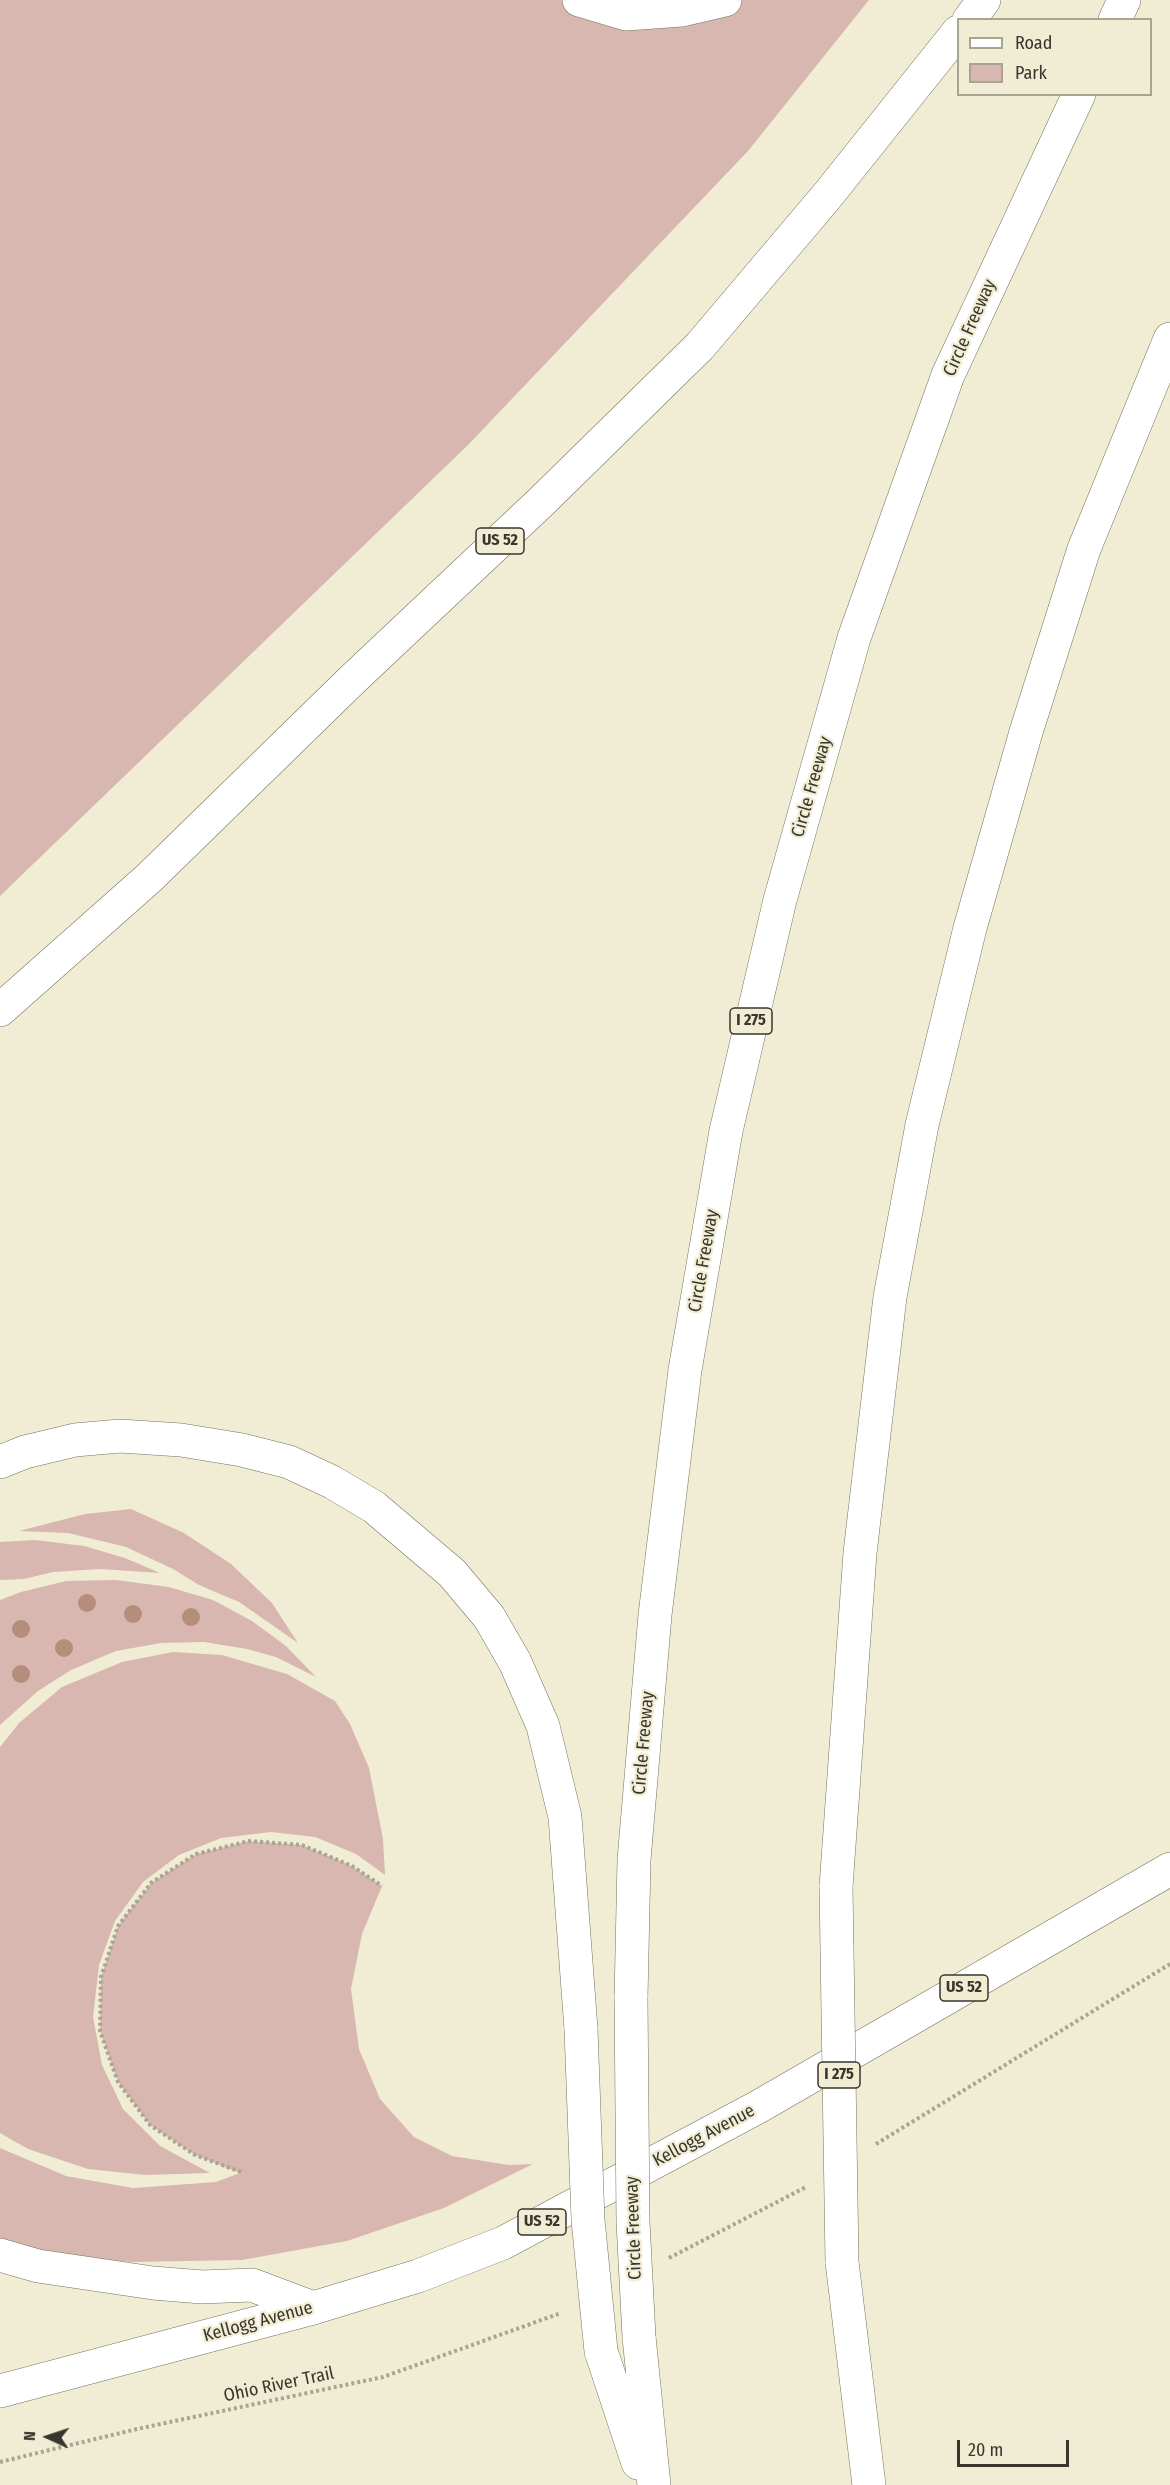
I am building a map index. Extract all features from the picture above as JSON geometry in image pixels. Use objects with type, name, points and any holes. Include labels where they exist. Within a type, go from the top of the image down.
[{"type":"main road","points":[[579,0],[626,14],[682,10],[725,0]]},
{"type":"main road","points":[[970,18],[984,0]]},
{"type":"main road","points":[[1115,18],[1124,0]]},
{"type":"main road","name":"US 52","points":[[0,1010],[149,878],[700,346],[827,196],[957,33]]},
{"type":"main road","name":"Circle Freeway","points":[[654,2485],[639,2337],[633,2222],[631,1998],[636,1836],[655,1615],[685,1370],[726,1131],[780,900],[854,638],[948,375],[1078,96]]},
{"type":"main road","name":"I 275","points":[[868,2485],[842,2262],[836,1887],[860,1553],[890,1297],[922,1125],[970,928],[1029,721],[1084,549],[1170,339]]},
{"type":"main road","points":[[0,1462],[26,1452],[75,1440],[120,1436],[181,1440],[242,1450],[288,1462],[332,1482],[374,1507],[452,1573],[489,1617],[515,1662],[543,1726],[565,1817],[581,2029],[588,2220],[602,2351],[645,2485]]},
{"type":"main road","name":"Kellogg Avenue","points":[[0,2391],[313,2308],[418,2276],[503,2243],[758,2107],[1170,1869]]},
{"type":"main road","points":[[0,2255],[38,2266],[153,2283],[202,2287],[252,2285],[313,2308]]},
{"type":"path","points":[[241,2172],[195,2155],[150,2125],[118,2082],[100,2031],[101,1977],[118,1926],[151,1883],[196,1854],[249,1840],[302,1845],[352,1866],[382,1886]]},
{"type":"path","name":"Ohio River Trail","points":[[0,2462],[138,2429],[383,2377],[558,2314]]},
{"type":"green space","points":[[0,0],[869,0],[748,151],[468,445],[0,896]]},
{"type":"green space","points":[[131,1509],[184,1533],[231,1564],[272,1603],[298,1643],[239,1602],[199,1585],[173,1569],[126,1547],[68,1533],[19,1531],[85,1514]]},
{"type":"green space","points":[[35,1540],[84,1546],[125,1558],[160,1573],[100,1569],[53,1572],[24,1579],[0,1580],[0,1542]]},
{"type":"green space","points":[[116,1580],[169,1587],[213,1600],[252,1621],[286,1646],[316,1677],[276,1657],[247,1649],[204,1642],[161,1643],[116,1651],[71,1670],[38,1691],[0,1725],[0,1600],[21,1592],[66,1581]]},
{"type":"green space","points":[[173,1652],[222,1655],[287,1674],[335,1701],[350,1724],[369,1768],[383,1839],[385,1875],[356,1854],[315,1837],[271,1832],[221,1838],[179,1855],[143,1882],[115,1921],[99,1965],[93,2017],[102,2065],[123,2109],[160,2146],[210,2173],[145,2175],[88,2169],[28,2149],[0,2133],[0,1747],[19,1723],[62,1687],[122,1662]]},
{"type":"green space","points":[[249,1841],[302,1845],[352,1866],[382,1886],[362,1934],[351,1989],[359,2049],[380,2099],[414,2137],[452,2156],[509,2165],[533,2164],[444,2208],[347,2241],[242,2260],[133,2262],[44,2256],[0,2240],[0,2148],[66,2176],[133,2188],[216,2182],[240,2173],[195,2155],[150,2125],[118,2082],[100,2031],[101,1977],[118,1926],[151,1883],[196,1854]]}]
